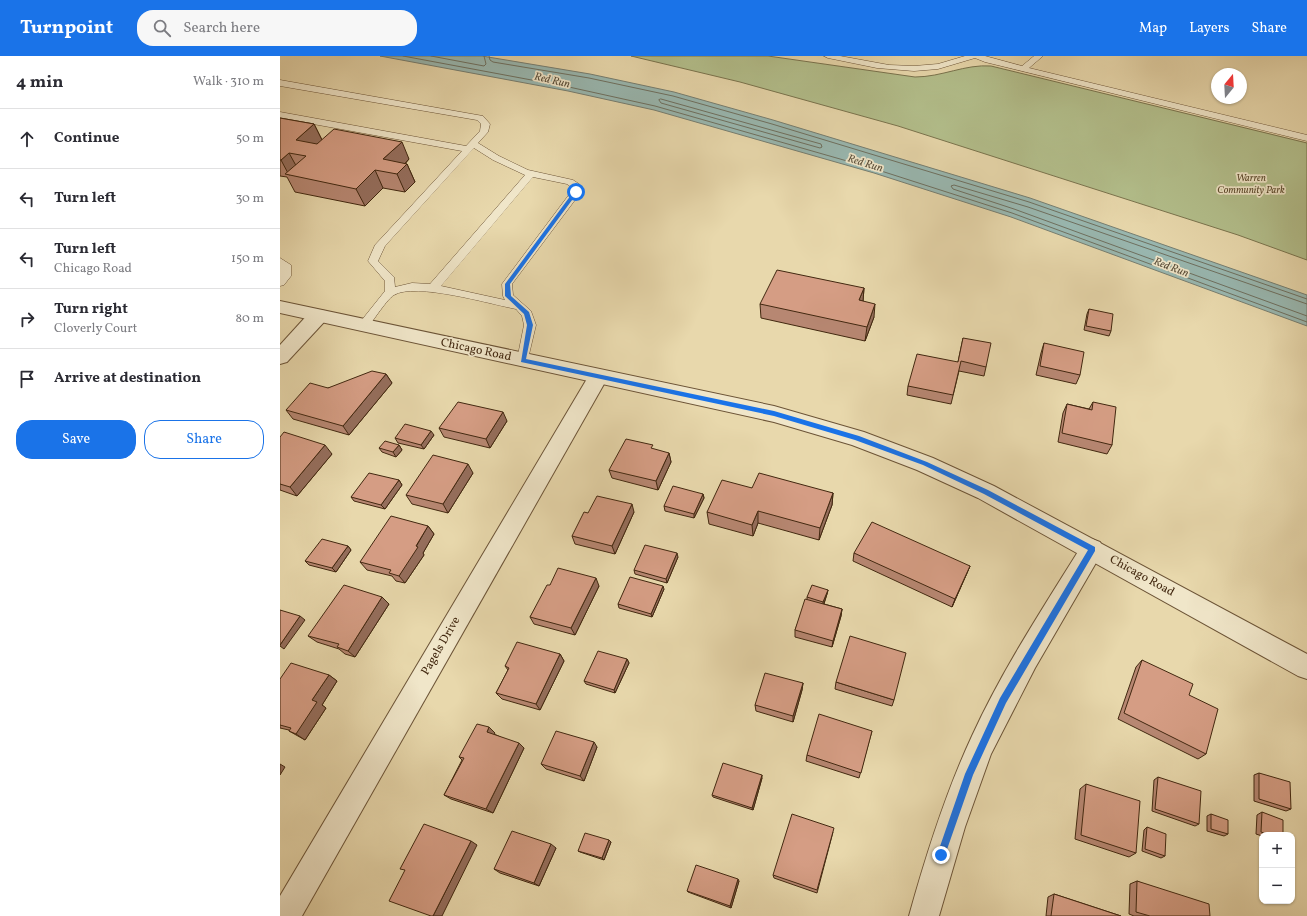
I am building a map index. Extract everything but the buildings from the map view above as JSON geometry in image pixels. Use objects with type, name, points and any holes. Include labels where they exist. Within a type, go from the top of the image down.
[{"type":"street","name":"Chicago Road","points":[[280,308],[774,414],[857,438],[925,464],[986,492],[1307,667]]},
{"type":"street","points":[[280,356],[318,316]]},
{"type":"street","name":"Pagels Drive","points":[[285,916],[598,377]]},
{"type":"street","points":[[924,916],[941,855],[969,774],[1003,700],[1092,549]]},
{"type":"lane","points":[[828,56],[897,68],[925,68],[944,65],[973,56]]},
{"type":"lane","points":[[978,56],[1307,138]]},
{"type":"lane","points":[[1024,68],[1039,56]]},
{"type":"lane","points":[[280,83],[480,118],[486,124],[484,132],[380,245],[373,261],[390,280],[390,292],[363,326]]},
{"type":"lane","points":[[280,115],[471,146],[531,173],[570,182],[576,186],[576,192],[508,284],[508,296],[527,314],[530,325],[523,360]]},
{"type":"lane","points":[[433,288],[531,173]]},
{"type":"lane","points":[[280,261],[286,265],[286,276],[280,282]]},
{"type":"lane","points":[[390,292],[412,287],[433,288],[517,306]]},
{"type":"green space","name":"Warren Community Park","points":[[631,56],[768,56],[915,77],[935,75],[972,67],[991,66],[1307,143],[1307,260],[1238,235],[898,126],[740,82]]},
{"type":"water","name":"Red Run","points":[[380,56],[482,56],[590,74],[674,92],[773,120],[1030,198],[1307,295],[1307,326],[1011,217],[874,173],[654,110],[568,91]]},
{"type":"route","points":[[576,192],[508,284],[508,296],[527,314],[530,325],[523,360],[774,414],[857,438],[925,464],[986,492],[1092,549],[1003,700],[969,774],[941,855]]}]
